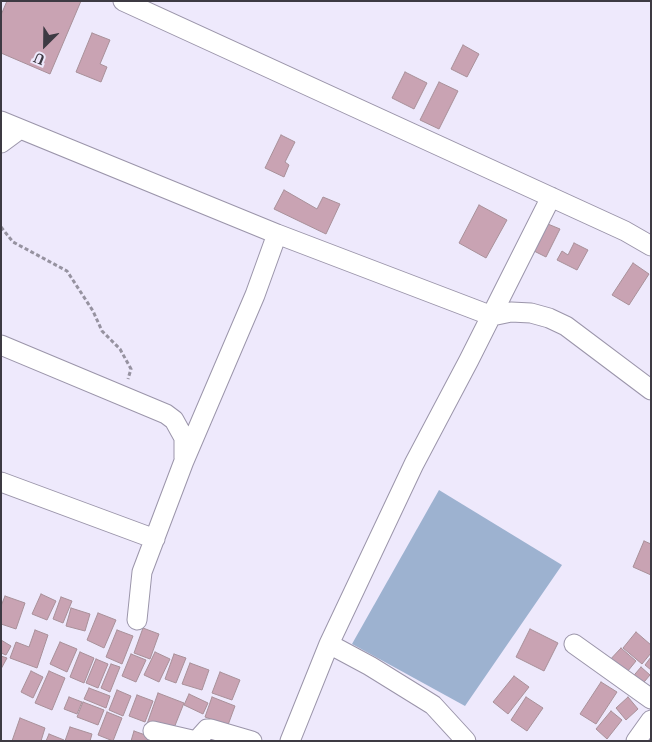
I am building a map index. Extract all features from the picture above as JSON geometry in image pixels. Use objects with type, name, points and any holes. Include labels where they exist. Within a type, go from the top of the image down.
[{"type":"street","points":[[123,1],[625,231],[651,246]]},
{"type":"street","points":[[1,121],[277,234],[492,316],[511,312],[531,313],[549,318],[566,326],[651,390]]},
{"type":"street","points":[[1,143],[20,129]]},
{"type":"street","points":[[290,741],[329,644],[414,464],[492,316],[551,197]]},
{"type":"street","points":[[136,620],[140,577],[184,461],[255,295],[277,234]]},
{"type":"street","points":[[1,345],[166,414],[174,420],[184,438],[184,461]]},
{"type":"street","points":[[1,482],[155,539]]},
{"type":"street","points":[[329,644],[394,680],[433,706],[466,741]]},
{"type":"street","points":[[574,644],[651,698]]},
{"type":"street","points":[[636,741],[651,720]]},
{"type":"street","points":[[153,731],[192,740],[198,739],[209,729],[252,741]]},
{"type":"path","points":[[1,227],[13,242],[66,271],[76,284],[93,311],[102,332],[120,349],[132,370],[122,395]]},
{"type":"water","points":[[439,490],[562,565],[465,706],[352,644]]},
{"type":"building","points":[[7,1],[81,1],[50,74],[1,53],[1,15]]},
{"type":"building","points":[[92,33],[110,40],[100,64],[107,67],[101,82],[76,72]]},
{"type":"building","points":[[463,45],[479,54],[467,77],[451,69]]},
{"type":"building","points":[[405,72],[427,83],[414,109],[392,98]]},
{"type":"building","points":[[439,82],[458,91],[439,129],[420,120]]},
{"type":"building","points":[[281,135],[295,142],[285,162],[289,165],[284,177],[265,168]]},
{"type":"building","points":[[284,190],[317,209],[323,197],[340,204],[326,234],[274,209]]},
{"type":"building","points":[[479,205],[507,220],[486,258],[459,243]]},
{"type":"building","points":[[543,222],[560,229],[546,257],[530,249]]},
{"type":"building","points":[[574,243],[588,250],[577,270],[557,260],[562,251],[568,255]]},
{"type":"building","points":[[633,263],[649,274],[629,305],[612,295]]},
{"type":"building","points":[[644,541],[651,544],[651,575],[633,567]]},
{"type":"building","points":[[41,594],[56,601],[47,620],[32,614]]},
{"type":"building","points":[[5,596],[25,603],[16,629],[1,624],[1,606]]},
{"type":"building","points":[[61,597],[72,601],[63,623],[53,619]]},
{"type":"building","points":[[71,608],[90,614],[85,631],[66,626]]},
{"type":"building","points":[[98,613],[116,620],[104,648],[87,640]]},
{"type":"building","points":[[143,628],[159,634],[150,659],[134,653]]},
{"type":"building","points":[[530,629],[558,643],[544,671],[516,657]]},
{"type":"building","points":[[35,630],[48,635],[37,668],[10,658],[16,642],[29,647]]},
{"type":"building","points":[[117,630],[133,636],[122,664],[106,657]]},
{"type":"building","points":[[636,632],[651,645],[651,653],[642,664],[623,648]]},
{"type":"building","points":[[1,640],[11,646],[6,655],[1,653]]},
{"type":"building","points":[[60,642],[77,649],[67,672],[50,664]]},
{"type":"building","points":[[621,648],[636,661],[623,677],[607,663]]},
{"type":"building","points":[[80,652],[94,658],[84,683],[70,677]]},
{"type":"building","points":[[155,652],[170,659],[159,682],[144,675]]},
{"type":"building","points":[[131,654],[146,660],[136,682],[122,676]]},
{"type":"building","points":[[174,654],[186,658],[176,683],[165,679]]},
{"type":"building","points":[[1,656],[7,658],[1,669]]},
{"type":"building","points":[[651,657],[651,670],[645,665]]},
{"type":"building","points":[[96,659],[108,664],[98,688],[86,683]]},
{"type":"building","points":[[190,663],[209,670],[202,690],[182,684]]},
{"type":"building","points":[[111,664],[120,667],[110,692],[101,688]]},
{"type":"building","points":[[641,667],[650,675],[639,688],[630,680]]},
{"type":"building","points":[[31,671],[43,677],[33,698],[21,692]]},
{"type":"building","points":[[49,671],[65,678],[52,710],[35,703]]},
{"type":"building","points":[[220,672],[240,680],[232,700],[212,693]]},
{"type":"building","points":[[514,676],[529,687],[508,714],[493,702]]},
{"type":"building","points":[[601,682],[617,692],[596,724],[580,714]]},
{"type":"building","points":[[89,688],[110,696],[106,708],[84,699]]},
{"type":"building","points":[[117,690],[131,696],[123,716],[109,710]]},
{"type":"building","points":[[158,693],[184,703],[172,733],[147,724]]},
{"type":"building","points":[[189,694],[208,703],[203,714],[184,705]]},
{"type":"building","points":[[137,695],[153,701],[145,722],[129,716]]},
{"type":"building","points":[[69,697],[82,702],[77,714],[64,709]]},
{"type":"building","points":[[212,697],[235,706],[228,725],[205,717]]},
{"type":"building","points":[[526,697],[543,708],[527,731],[511,720]]},
{"type":"building","points":[[628,697],[638,709],[626,720],[616,708]]},
{"type":"building","points":[[83,702],[104,710],[98,725],[77,717]]},
{"type":"building","points":[[611,711],[622,720],[607,739],[596,729]]},
{"type":"building","points":[[107,712],[122,718],[113,741],[98,735]]},
{"type":"building","points":[[20,718],[45,728],[41,741],[12,741]]},
{"type":"building","points":[[70,727],[92,734],[90,741],[65,741]]},
{"type":"building","points":[[134,731],[151,737],[149,741],[131,741]]},
{"type":"building","points":[[49,734],[64,740],[64,741],[46,741]]}]
